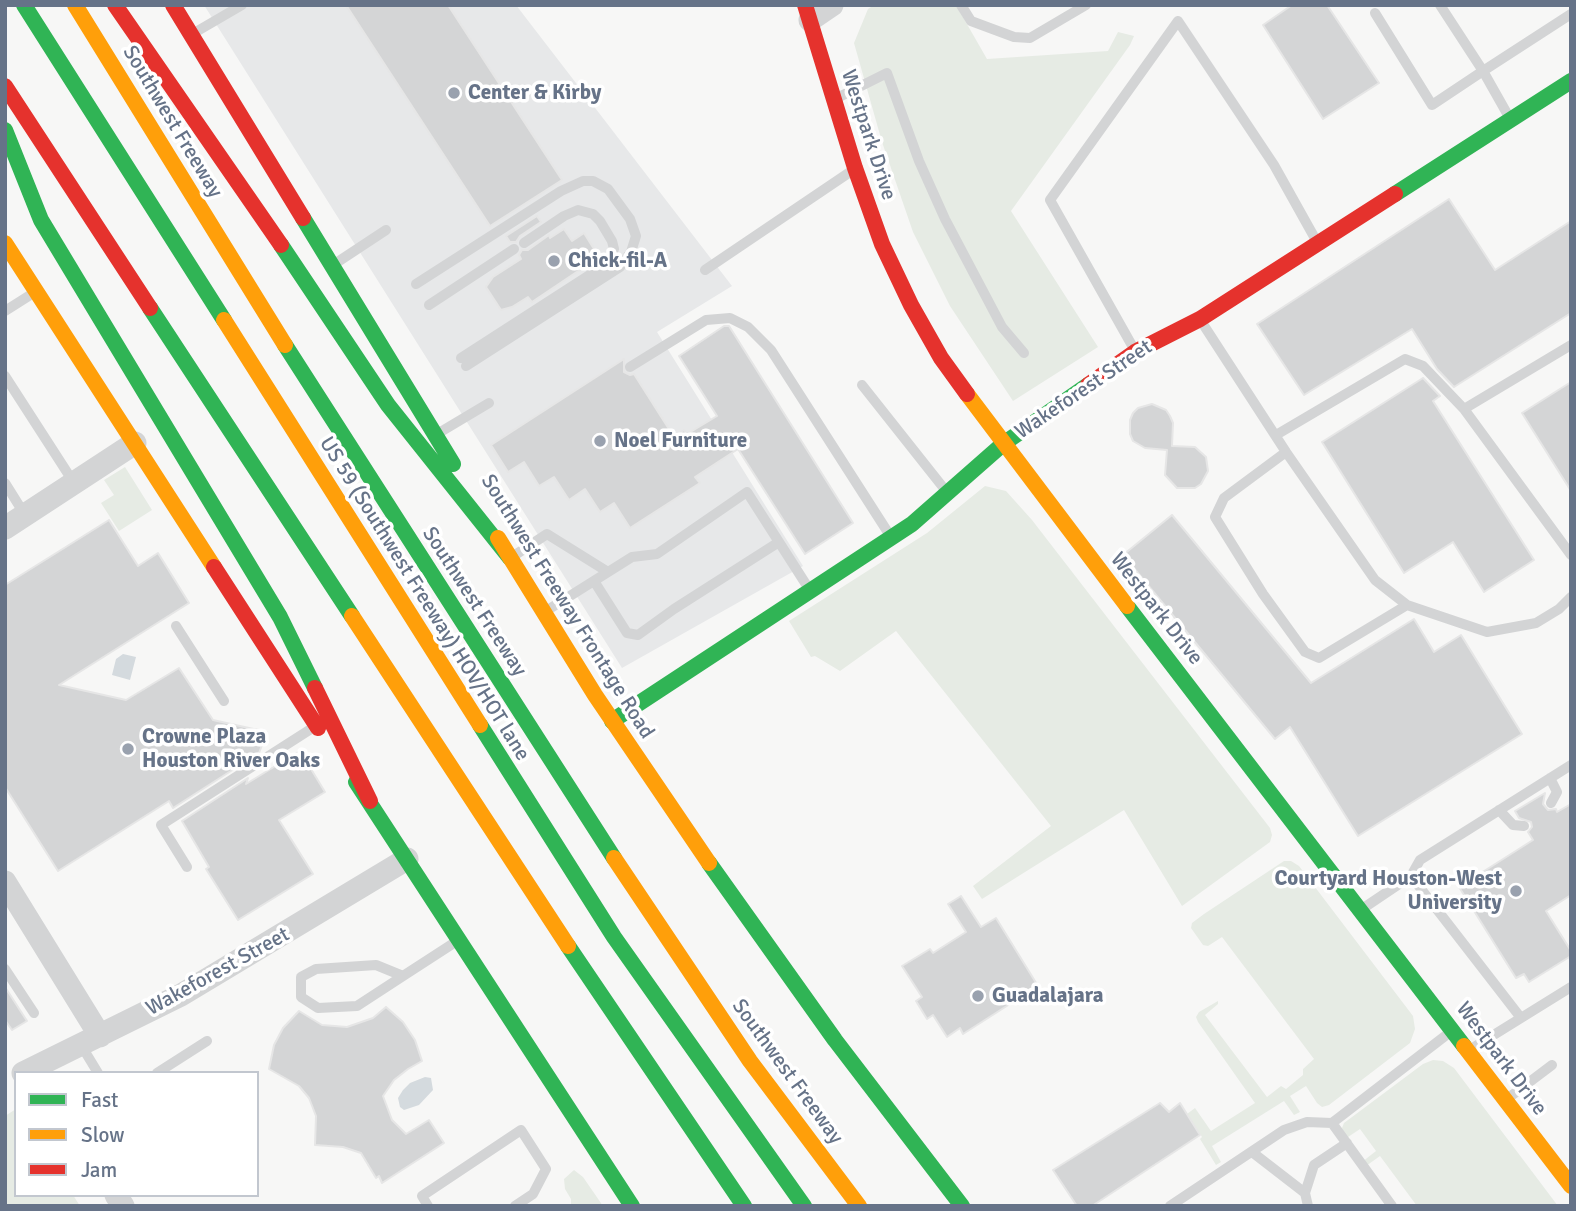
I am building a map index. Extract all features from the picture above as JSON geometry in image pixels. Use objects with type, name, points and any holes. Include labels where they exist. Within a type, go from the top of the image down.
[{"type":"main road","name":"US 59 (Southwest Freeway) HOV/HOT lane","points":[[24,5],[614,937],[804,1206]]},
{"type":"main road","name":"Southwest Freeway","points":[[75,5],[242,278],[597,832],[750,1060],[859,1206]]},
{"type":"main road","points":[[115,5],[292,260],[388,405],[510,558]]},
{"type":"main road","name":"Southwest Freeway Frontage Road","points":[[173,5],[612,722],[747,919],[835,1040],[962,1206]]},
{"type":"main road","name":"Westpark Drive","points":[[807,13],[855,168],[882,244],[911,305],[946,366],[1571,1186]]},
{"type":"main road","name":"Wakeforest Street","points":[[612,722],[912,524],[1003,444],[1136,352],[1199,319],[1571,81]]},
{"type":"main road","points":[[5,86],[572,952],[744,1206]]},
{"type":"main road","points":[[5,130],[41,220],[280,617],[370,802]]},
{"type":"main road","points":[[5,243],[316,726],[370,802],[632,1206]]},
{"type":"street","points":[[807,13],[832,5]]},
{"type":"street","points":[[5,527],[135,443]]},
{"type":"street","name":"Wakeforest Street","points":[[29,1071],[205,982],[407,859]]},
{"type":"street","points":[[5,881],[90,1040]]},
{"type":"lane","points":[[191,35],[242,5]]},
{"type":"lane","points":[[961,5],[971,21],[1014,37],[1030,38],[1086,5]]},
{"type":"lane","points":[[1440,5],[1483,71],[1510,120]]},
{"type":"lane","points":[[1375,13],[1432,105],[1571,14]]},
{"type":"lane","points":[[1136,352],[1051,200],[1178,21],[1274,165],[1318,243]]},
{"type":"lane","points":[[834,99],[887,73],[919,161],[945,219],[1002,327],[1024,353]]},
{"type":"lane","points":[[705,270],[855,168]]},
{"type":"lane","points":[[416,284],[561,191],[583,181],[593,181],[608,189],[629,219],[636,236],[631,252],[620,267],[463,362],[609,262],[614,249],[600,221],[593,214],[578,210],[564,216],[429,305]]},
{"type":"lane","points":[[332,265],[386,230]]},
{"type":"lane","points":[[5,311],[36,291]]},
{"type":"lane","points":[[630,367],[706,320],[730,318],[748,327],[771,350],[892,538]]},
{"type":"lane","points":[[1199,319],[1286,452],[1376,580],[1407,605],[1488,632],[1536,624],[1559,609],[1571,597]]},
{"type":"lane","points":[[1464,409],[1571,345]]},
{"type":"lane","points":[[1276,435],[1405,359],[1423,366],[1464,409],[1571,555]]},
{"type":"lane","points":[[5,376],[74,483]]},
{"type":"lane","points":[[862,385],[948,493]]},
{"type":"lane","points":[[435,435],[489,403]]},
{"type":"lane","points":[[1286,452],[1224,498],[1215,517],[1263,594],[1305,652],[1318,658],[1407,605]]},
{"type":"lane","points":[[5,484],[25,514]]},
{"type":"lane","points":[[544,613],[632,557],[657,554],[747,492],[810,591]]},
{"type":"lane","points":[[510,558],[547,534],[608,572]]},
{"type":"lane","points":[[594,581],[627,633],[638,635],[779,542]]},
{"type":"lane","points":[[176,626],[224,701]]},
{"type":"lane","points":[[187,867],[161,825],[316,726]]},
{"type":"lane","points":[[1361,910],[1411,876],[1420,860],[1571,765]]},
{"type":"lane","points":[[1550,778],[1557,792],[1551,803]]},
{"type":"lane","points":[[1499,810],[1513,825],[1524,826]]},
{"type":"lane","points":[[1411,876],[1521,1018]]},
{"type":"lane","points":[[403,976],[376,965],[316,969],[301,977],[301,997],[318,1008],[357,1006],[459,940]]},
{"type":"lane","points":[[5,970],[34,1013]]},
{"type":"lane","points":[[1468,1051],[1571,987]]},
{"type":"lane","points":[[1170,1206],[1284,1130],[1307,1122],[1332,1123],[1452,1030]]},
{"type":"lane","points":[[90,1040],[98,1071]]},
{"type":"lane","points":[[160,1071],[207,1041]]},
{"type":"lane","points":[[1505,1100],[1552,1065]]},
{"type":"lane","points":[[1332,1123],[1392,1206]]},
{"type":"lane","points":[[428,1206],[422,1196],[521,1130],[546,1169],[533,1194],[515,1206]]},
{"type":"lane","points":[[1308,1206],[1305,1193],[1314,1165],[1347,1143]]},
{"type":"lane","points":[[1252,1152],[1305,1193]]},
{"type":"shaded area","points":[[204,5],[516,5],[732,286],[657,332],[803,566],[622,668]]},
{"type":"shaded area","points":[[874,5],[956,5],[987,59],[1108,51],[1118,32],[1134,36],[1011,211],[1098,347],[1013,401],[950,306],[913,232],[882,142],[854,43],[868,9]]},
{"type":"shaded area","points":[[125,467],[152,510],[119,531],[101,503],[114,495],[104,480]]},
{"type":"shaded area","points":[[985,486],[1006,491],[1032,520],[1270,828],[1270,842],[1182,906],[1124,810],[982,899],[973,886],[1051,826],[896,631],[840,671],[815,656],[811,657],[789,621],[927,533]]},
{"type":"shaded area","points":[[123,654],[136,657],[130,680],[112,675],[116,659]]},
{"type":"shaded area","points":[[1284,861],[1291,861],[1299,866],[1413,1016],[1415,1029],[1410,1043],[1329,1105],[1322,1107],[1317,1103],[1306,1086],[1290,1096],[1300,1112],[1294,1115],[1284,1101],[1212,1146],[1221,1162],[1216,1165],[1187,1114],[1195,1108],[1211,1131],[1255,1103],[1198,1022],[1196,1017],[1199,1012],[1218,1001],[1205,1015],[1267,1097],[1281,1086],[1286,1089],[1303,1075],[1303,1069],[1314,1059],[1222,937],[1208,946],[1203,945],[1191,928],[1192,923]]},
{"type":"shaded area","points":[[1433,1060],[1443,1061],[1454,1068],[1558,1206],[1417,1206],[1380,1156],[1366,1166],[1362,1162],[1376,1151],[1360,1129],[1345,1139],[1342,1128],[1344,1123],[1423,1064]]},
{"type":"shaded area","points":[[425,1077],[431,1078],[433,1090],[419,1105],[404,1110],[400,1107],[398,1098],[403,1090],[410,1083]]},
{"type":"shaded area","points":[[14,1110],[14,1197],[74,1197],[80,1206],[5,1206],[5,1116]]},
{"type":"shaded area","points":[[574,1170],[583,1177],[603,1206],[571,1206],[564,1179]]},
{"type":"building","name":"Center & Kirby","points":[[346,5],[448,5],[562,180],[490,226]]},
{"type":"building","points":[[1292,5],[1327,5],[1379,83],[1323,119],[1263,25]]},
{"type":"building","points":[[1449,199],[1495,270],[1571,221],[1571,313],[1454,387],[1437,369],[1412,329],[1304,395],[1257,324]]},
{"type":"building","points":[[537,216],[541,222],[520,236],[516,242],[510,242],[506,236]]},
{"type":"building","name":"Chick-fil-A","points":[[564,229],[572,241],[584,233],[599,257],[532,302],[528,297],[501,310],[486,287],[493,277],[521,259],[519,255],[522,250],[528,250],[549,235],[550,238]]},
{"type":"building","points":[[724,326],[729,326],[853,523],[805,554],[738,449],[695,477],[700,483],[630,528],[614,503],[600,512],[585,489],[569,500],[554,477],[539,486],[524,462],[508,472],[491,445],[624,359],[624,372],[634,374],[674,437],[684,430],[687,434],[717,416],[679,356]]},
{"type":"building","points":[[1423,378],[1440,396],[1433,401],[1534,560],[1484,592],[1453,542],[1404,573],[1322,442]]},
{"type":"building","points":[[1571,382],[1571,491],[1522,413]]},
{"type":"building","points":[[1152,404],[1166,410],[1170,416],[1173,423],[1172,446],[1195,447],[1206,457],[1208,471],[1201,484],[1195,488],[1177,488],[1165,475],[1167,450],[1145,448],[1133,441],[1130,420],[1133,413],[1138,408]]},
{"type":"building","points":[[1172,515],[1311,683],[1414,619],[1434,652],[1461,635],[1522,734],[1358,836],[1290,727],[1275,739],[1123,555]]},
{"type":"building","points":[[109,520],[138,566],[158,553],[189,603],[59,685],[126,700],[179,668],[213,720],[267,732],[259,753],[173,808],[169,801],[58,871],[5,787],[5,585]]},
{"type":"building","points":[[300,751],[325,792],[279,820],[313,874],[238,920],[206,869],[209,867],[182,821],[248,778],[246,784]]},
{"type":"building","name":"Courtyard Houston-West University","points":[[1545,793],[1543,804],[1548,810],[1556,809],[1557,812],[1571,804],[1571,895],[1546,911],[1571,951],[1571,956],[1529,982],[1524,974],[1516,978],[1459,887],[1533,840],[1528,832],[1532,827],[1531,822],[1519,818],[1515,811]]},
{"type":"building","points":[[961,896],[981,927],[996,918],[1038,986],[963,1034],[960,1028],[947,1037],[933,1015],[927,1019],[916,1001],[922,997],[902,966],[930,949],[933,953],[966,932],[948,904]]},
{"type":"building","points":[[5,987],[27,1021],[12,1030],[5,1020]]},
{"type":"building","points":[[386,1007],[403,1022],[415,1040],[422,1061],[394,1080],[383,1096],[392,1120],[406,1134],[429,1120],[444,1143],[382,1183],[361,1153],[343,1147],[315,1145],[316,1116],[309,1098],[299,1086],[269,1069],[274,1045],[283,1028],[299,1011],[322,1025],[347,1027],[373,1018]]},
{"type":"building","points":[[1160,1103],[1169,1112],[1180,1103],[1200,1135],[1092,1206],[1077,1206],[1053,1170]]},
{"type":"traffic: fast","points":[[24,5],[224,320]]},
{"type":"traffic: fast","points":[[1395,194],[1571,81]]},
{"type":"traffic: fast","points":[[5,130],[41,220],[280,617],[315,688]]},
{"type":"traffic: fast","points":[[303,218],[453,464]]},
{"type":"traffic: fast","points":[[281,245],[388,405],[510,558]]},
{"type":"traffic: fast","points":[[150,308],[352,616]]},
{"type":"traffic: fast","points":[[285,345],[614,858]]},
{"type":"traffic: fast","points":[[612,721],[912,524],[1003,444],[1088,385]]},
{"type":"traffic: fast","points":[[1127,606],[1464,1046]]},
{"type":"traffic: fast","points":[[480,725],[614,937],[804,1206]]},
{"type":"traffic: fast","points":[[356,782],[632,1206]]},
{"type":"traffic: fast","points":[[709,863],[835,1040],[962,1206]]},
{"type":"traffic: fast","points":[[568,946],[744,1206]]},
{"type":"traffic: slow","points":[[75,5],[285,345]]},
{"type":"traffic: slow","points":[[5,243],[214,567]]},
{"type":"traffic: slow","points":[[224,320],[480,725]]},
{"type":"traffic: slow","points":[[967,394],[1127,606]]},
{"type":"traffic: slow","points":[[498,538],[595,695],[709,863]]},
{"type":"traffic: slow","points":[[352,616],[568,946]]},
{"type":"traffic: slow","points":[[614,858],[750,1061],[859,1206]]},
{"type":"traffic: slow","points":[[1464,1046],[1571,1186]]},
{"type":"traffic: jam","points":[[115,5],[281,245]]},
{"type":"traffic: jam","points":[[173,5],[303,218]]},
{"type":"traffic: jam","points":[[805,5],[855,168],[882,244],[911,305],[941,358],[967,394]]},
{"type":"traffic: jam","points":[[5,86],[150,308]]},
{"type":"traffic: jam","points":[[1088,385],[1135,352],[1200,319],[1395,194]]},
{"type":"traffic: jam","points":[[214,567],[318,728]]},
{"type":"traffic: jam","points":[[315,688],[370,801]]},
{"type":"place","name":"Center & Kirby","points":[[454,93]]},
{"type":"place","name":"Chick-fil-A","points":[[554,261]]},
{"type":"place","name":"Noel Furniture","points":[[600,441]]},
{"type":"place","name":"Crowne Plaza Houston River Oaks","points":[[128,749]]},
{"type":"place","name":"Courtyard Houston-West University","points":[[1516,891]]},
{"type":"place","name":"Guadalajara","points":[[978,996]]}]
